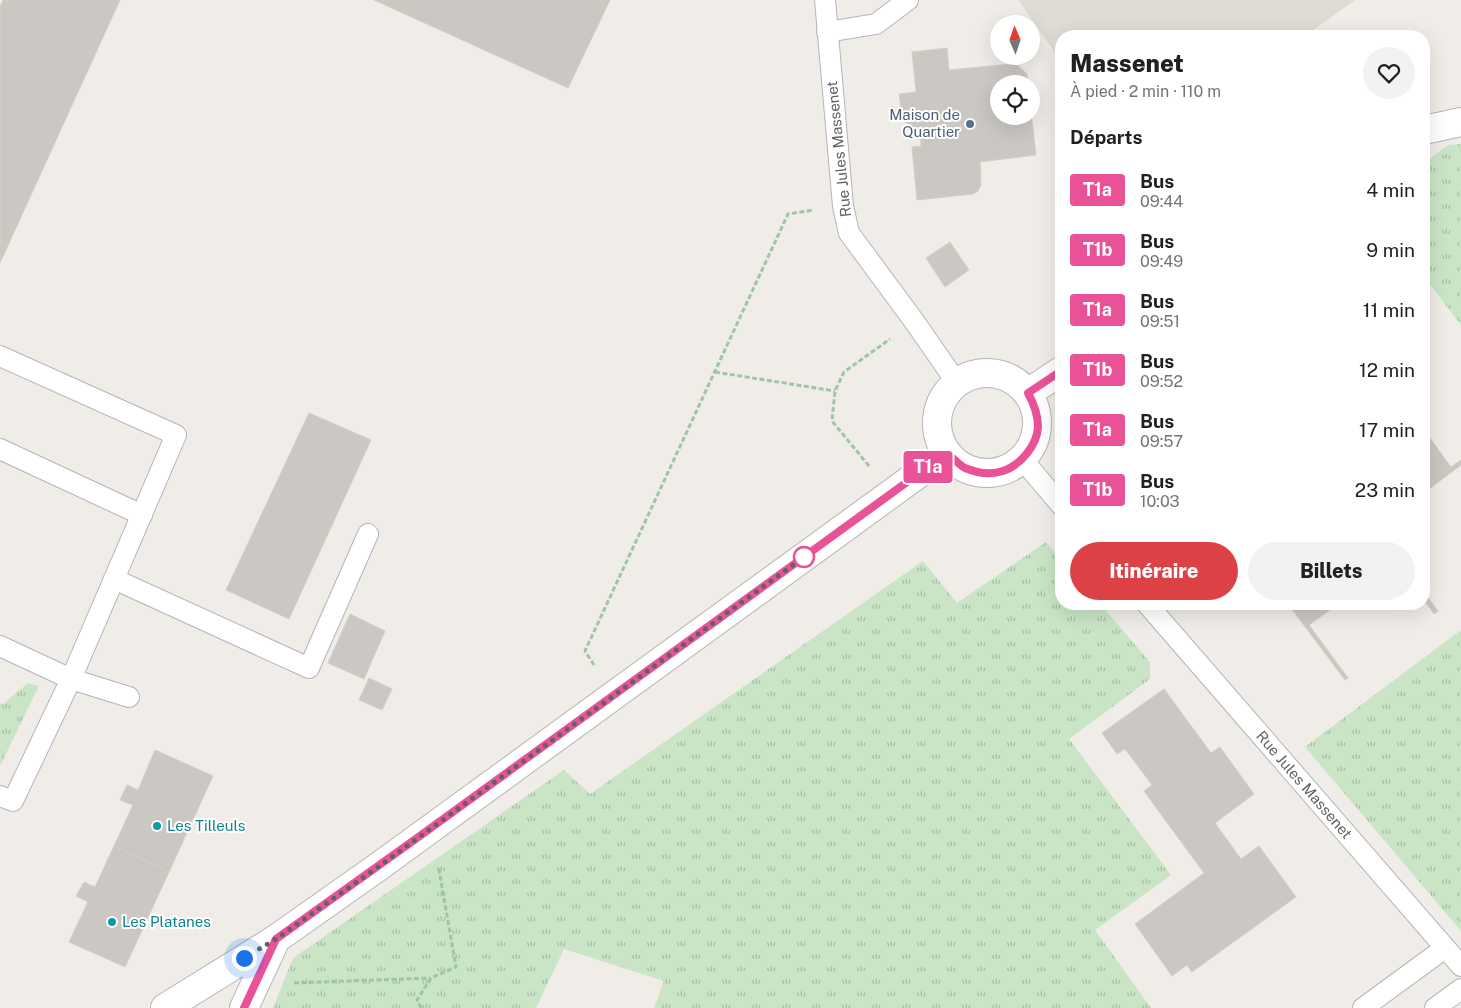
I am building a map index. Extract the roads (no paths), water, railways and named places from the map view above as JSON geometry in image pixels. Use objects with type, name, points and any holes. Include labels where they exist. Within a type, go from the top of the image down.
[{"type":"street","points":[[1430,129],[1461,122]]},
{"type":"street","points":[[995,373],[1013,380],[1028,393],[1036,410],[1038,428],[1033,445],[1022,459],[1004,471],[983,473],[963,467],[947,453],[938,435],[937,416],[944,398],[957,383],[975,374],[995,373]]},
{"type":"street","points":[[1028,393],[1055,375]]},
{"type":"street","points":[[165,1008],[276,939],[947,453]]},
{"type":"street","points":[[244,1008],[276,939]]},
{"type":"lane","name":"Rue Jules Massenet","points":[[824,0],[843,206],[849,233],[957,383]]},
{"type":"lane","points":[[827,32],[876,24],[908,0]]},
{"type":"lane","points":[[0,356],[176,435],[71,679],[13,802],[0,796]]},
{"type":"lane","points":[[0,450],[142,515]]},
{"type":"lane","points":[[1022,459],[1055,498]]},
{"type":"lane","points":[[114,579],[309,668],[368,534]]},
{"type":"lane","name":"Rue Jules Massenet","points":[[1152,610],[1461,966]]},
{"type":"lane","points":[[0,646],[71,679],[129,697]]},
{"type":"lane","points":[[1363,1008],[1445,948]]},
{"type":"lane","points":[[1436,1008],[1461,989]]},
{"type":"place","name":"Maison de Quartier","points":[[970,124]]},
{"type":"place","name":"Les Tilleuls","points":[[157,826]]},
{"type":"place","name":"Les Platanes","points":[[112,922]]}]
